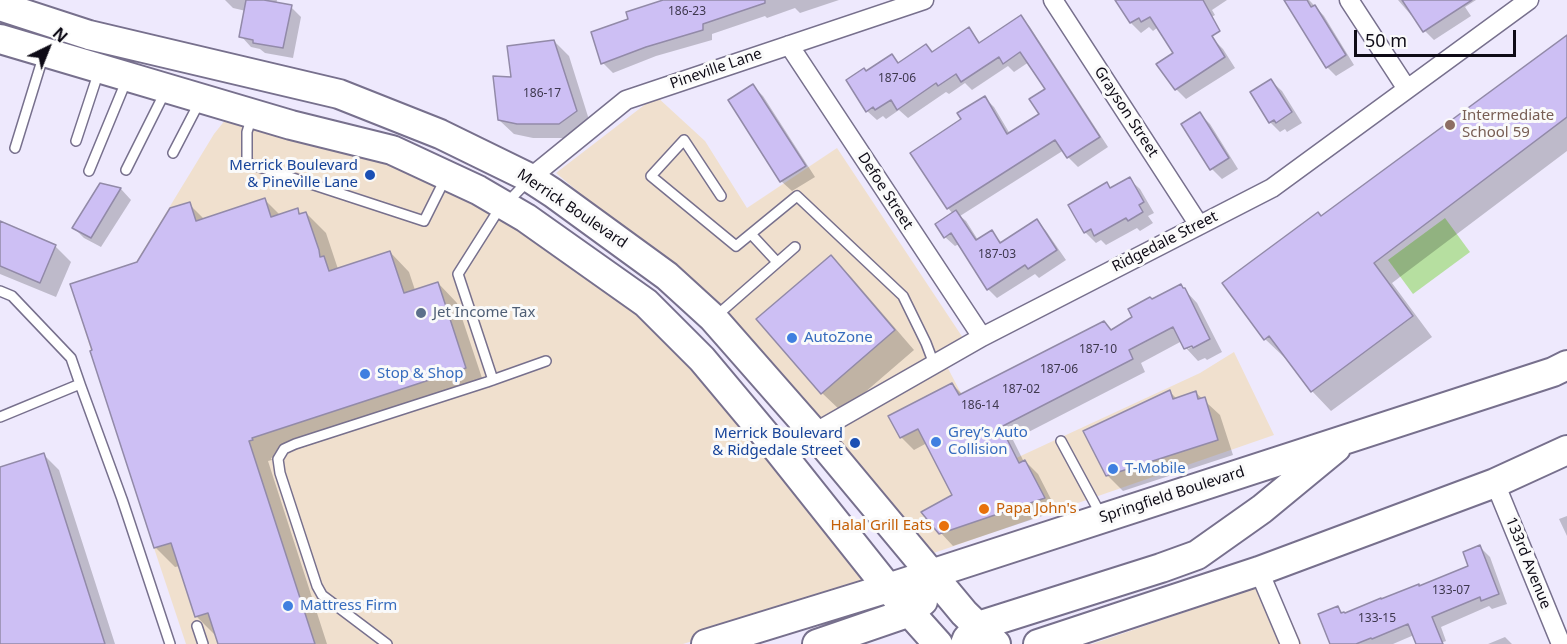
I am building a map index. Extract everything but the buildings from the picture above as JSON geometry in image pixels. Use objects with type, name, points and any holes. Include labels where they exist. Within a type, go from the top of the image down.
[{"type":"main road","name":"Merrick Boulevard","points":[[0,6],[89,35],[339,94],[440,134],[530,178],[553,192],[667,276],[713,318],[814,433],[964,613],[980,638]]},
{"type":"main road","points":[[0,39],[291,125],[392,150],[478,190],[526,218],[646,303],[702,359],[888,588],[938,644]]},
{"type":"main road","name":"Springfield Boulevard","points":[[706,644],[888,588],[1553,372],[1567,365]]},
{"type":"main road","points":[[980,638],[1109,585],[1197,555],[1262,509],[1349,438]]},
{"type":"main road","points":[[1038,644],[1259,571],[1496,483],[1567,450]]},
{"type":"main road","points":[[817,644],[910,612],[926,596],[930,573]]},
{"type":"street","name":"Pineville Lane","points":[[530,178],[627,99],[924,0]]},
{"type":"street","name":"Grayson Street","points":[[1053,0],[1199,225]]},
{"type":"street","points":[[1349,0],[1407,89]]},
{"type":"street","name":"Ridgedale Street","points":[[779,451],[982,337],[1272,188],[1529,0]]},
{"type":"street","name":"Defoe Street","points":[[789,45],[982,337]]},
{"type":"street","name":"133rd Avenue","points":[[1496,483],[1561,644]]},
{"type":"street","points":[[1259,571],[1290,644]]},
{"type":"lane","points":[[15,148],[45,52]]},
{"type":"lane","points":[[76,141],[100,68]]},
{"type":"lane","points":[[89,171],[128,76]]},
{"type":"lane","points":[[126,170],[167,88]]},
{"type":"lane","points":[[173,153],[201,98]]},
{"type":"lane","points":[[253,113],[247,132],[248,163],[424,220],[447,176]]},
{"type":"lane","points":[[721,196],[684,140],[651,176],[736,246],[797,196],[903,296],[934,364]]},
{"type":"lane","points":[[493,380],[458,274],[496,214],[530,178]]},
{"type":"lane","points":[[751,234],[777,262]]},
{"type":"lane","points":[[713,318],[795,247]]},
{"type":"lane","points":[[0,291],[12,296],[71,358],[122,499],[170,644]]},
{"type":"lane","points":[[387,644],[322,595],[280,473],[278,459],[284,449],[295,444],[546,361]]},
{"type":"lane","points":[[0,417],[80,384]]},
{"type":"lane","points":[[1061,441],[1102,518]]},
{"type":"lane","points":[[197,626],[203,644]]},
{"type":"shaded area","points":[[656,96],[705,141],[747,208],[837,148],[965,341],[941,355],[999,466],[1200,373],[1234,352],[1274,435],[928,555],[666,266],[556,173]]},
{"type":"shaded area","points":[[226,119],[390,157],[482,200],[650,314],[878,584],[683,644],[186,644],[70,284],[136,262],[214,134]]},
{"type":"shaded area","points":[[1273,582],[1302,644],[1092,644]]},
{"type":"green space","points":[[1445,218],[1470,252],[1413,294],[1388,260]]},
{"type":"place","name":"Intermediate School 59","points":[[1450,125]]},
{"type":"place","name":"Merrick Boulevard & Pineville Lane","points":[[370,175]]},
{"type":"place","name":"Jet Income Tax","points":[[421,313]]},
{"type":"place","name":"AutoZone","points":[[792,338]]},
{"type":"place","name":"Stop & Shop","points":[[365,374]]},
{"type":"place","name":"Grey’s Auto Collision","points":[[936,442]]},
{"type":"place","name":"Merrick Boulevard & Ridgedale Street","points":[[855,443]]},
{"type":"place","name":"T-Mobile","points":[[1113,469]]},
{"type":"place","name":"Papa John's","points":[[984,509]]},
{"type":"place","name":"Halal Grill Eats","points":[[944,526]]},
{"type":"place","name":"Mattress Firm","points":[[288,606]]}]
